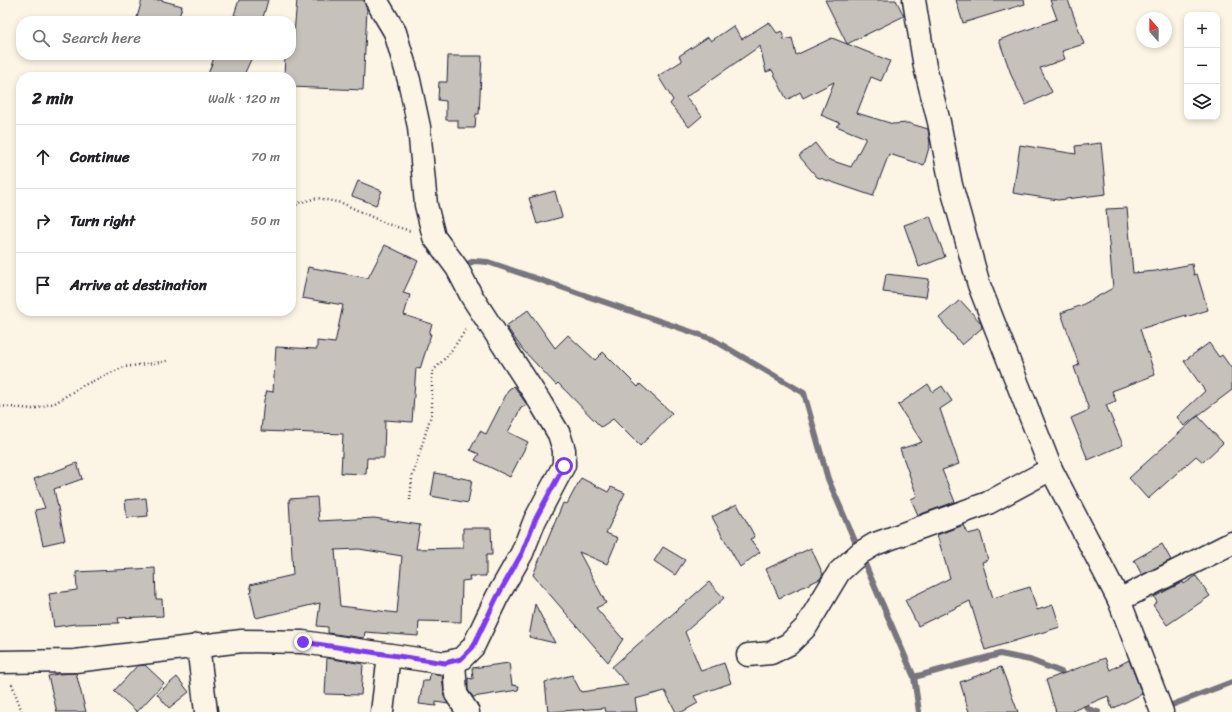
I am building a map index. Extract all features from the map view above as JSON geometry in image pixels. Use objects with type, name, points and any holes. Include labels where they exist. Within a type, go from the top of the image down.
[{"type":"street","points":[[2,662],[75,660],[242,641],[303,642],[388,656],[445,663],[461,659],[473,647],[497,597],[522,553],[535,520],[564,466],[564,450],[559,434],[481,310],[457,268],[434,237],[426,205],[419,127],[409,80],[395,32],[376,0]]},
{"type":"street","points":[[914,0],[925,67],[961,224],[979,285],[1051,469],[1119,600],[1162,712]]},
{"type":"street","points":[[748,655],[771,653],[789,644],[806,627],[839,572],[860,553],[875,544],[988,503],[1051,469]]},
{"type":"street","points":[[1119,600],[1232,543]]},
{"type":"street","points":[[198,645],[206,712]]},
{"type":"street","points":[[382,712],[388,656]]},
{"type":"street","points":[[454,661],[456,694],[468,712]]},
{"type":"path","points":[[296,205],[298,203],[317,198],[342,204],[387,224],[434,237]]},
{"type":"path","points":[[410,500],[412,478],[432,412],[432,372],[449,354],[481,310]]},
{"type":"path","points":[[0,406],[32,409],[55,403],[82,386],[124,367],[168,361]]},
{"type":"path","points":[[2,662],[22,712]]},
{"type":"building","points":[[142,0],[160,0],[182,6],[179,16],[137,16]]},
{"type":"building","points":[[239,0],[268,0],[263,16],[234,15]]},
{"type":"building","points":[[297,0],[364,0],[367,9],[363,90],[296,87],[296,72],[284,72],[285,60],[296,60]]},
{"type":"building","points":[[825,0],[896,0],[904,16],[847,44]]},
{"type":"building","points":[[956,0],[1024,0],[1025,4],[963,23]]},
{"type":"building","points":[[1050,0],[1068,0],[1084,44],[1062,51],[1065,59],[1040,68],[1052,92],[1026,105],[1012,77],[999,40],[1057,19]]},
{"type":"building","points":[[769,22],[777,33],[782,31],[784,40],[792,38],[796,55],[832,38],[890,61],[881,81],[871,77],[857,113],[893,124],[908,123],[928,129],[930,144],[924,165],[889,154],[873,196],[817,177],[799,156],[815,143],[827,159],[851,167],[866,138],[836,126],[840,123],[821,115],[834,82],[803,98],[800,92],[787,100],[772,70],[766,72],[760,46],[686,97],[702,116],[689,127],[670,104],[673,100],[658,76],[682,61],[679,56],[708,37],[711,41],[733,26],[742,39]]},
{"type":"building","points":[[448,56],[482,56],[479,114],[476,114],[475,128],[458,128],[458,120],[446,120],[446,101],[438,100],[439,82],[447,82]]},
{"type":"building","points":[[213,60],[251,60],[245,72],[209,72]]},
{"type":"building","points":[[1101,143],[1106,194],[1058,200],[1013,193],[1020,145],[1076,154],[1075,146]]},
{"type":"building","points":[[358,181],[382,191],[376,205],[352,196]]},
{"type":"building","points":[[555,191],[562,217],[537,224],[529,198]]},
{"type":"building","points":[[1127,208],[1133,273],[1156,271],[1192,264],[1194,275],[1197,274],[1208,310],[1140,329],[1155,375],[1112,391],[1116,401],[1106,405],[1123,445],[1088,460],[1071,418],[1089,410],[1074,367],[1079,365],[1061,313],[1082,305],[1113,288],[1106,209]]},
{"type":"building","points":[[930,216],[945,257],[919,267],[904,225]]},
{"type":"building","points":[[385,245],[418,261],[403,293],[410,295],[404,315],[432,324],[429,334],[431,334],[420,369],[416,368],[412,422],[385,420],[384,458],[367,458],[366,474],[341,473],[343,434],[261,431],[264,400],[267,391],[273,392],[276,347],[317,349],[317,341],[335,343],[343,305],[302,298],[308,267],[368,278]]},
{"type":"building","points":[[886,274],[929,279],[926,297],[883,292]]},
{"type":"building","points":[[960,300],[981,323],[982,328],[962,345],[939,318]]},
{"type":"building","points":[[528,310],[555,348],[568,335],[595,360],[603,352],[638,387],[640,384],[672,413],[640,446],[613,419],[601,427],[558,383],[556,385],[523,350],[506,326]]},
{"type":"building","points":[[1209,343],[1219,357],[1222,355],[1232,369],[1232,390],[1184,426],[1177,417],[1205,391],[1184,361]]},
{"type":"building","points":[[928,384],[933,392],[942,386],[952,401],[940,409],[959,464],[942,470],[955,502],[918,515],[911,499],[917,496],[900,449],[922,442],[898,405]]},
{"type":"building","points":[[514,386],[527,405],[521,408],[508,432],[528,442],[510,477],[475,460],[479,454],[470,450],[480,431],[486,434],[509,389]]},
{"type":"building","points":[[1198,416],[1223,443],[1203,462],[1196,456],[1148,499],[1129,478]]},
{"type":"building","points":[[77,463],[82,479],[54,489],[65,540],[43,545],[35,510],[45,508],[34,479]]},
{"type":"building","points":[[435,473],[472,480],[468,503],[431,496]]},
{"type":"building","points":[[581,478],[608,492],[611,487],[625,493],[606,533],[618,538],[607,564],[579,552],[606,603],[596,608],[623,639],[608,662],[533,575],[563,503],[567,504]]},
{"type":"building","points":[[317,497],[319,521],[374,518],[420,525],[416,549],[463,548],[463,528],[491,528],[492,555],[486,555],[486,576],[469,576],[470,580],[462,581],[461,622],[419,621],[418,636],[365,632],[364,638],[328,633],[328,627],[317,626],[320,603],[256,618],[250,593],[252,592],[250,585],[293,575],[289,499]],"holes":[[[359,549],[402,556],[397,613],[340,606],[335,550]]]},
{"type":"building","points":[[146,498],[148,516],[127,518],[125,500]]},
{"type":"building","points":[[737,504],[755,537],[750,539],[760,552],[740,567],[712,517]]},
{"type":"building","points":[[964,525],[968,534],[980,531],[988,560],[982,562],[993,598],[1030,587],[1037,610],[1053,605],[1060,627],[985,650],[970,601],[918,626],[905,600],[950,578],[937,535]]},
{"type":"building","points":[[1162,544],[1171,560],[1142,575],[1134,560]]},
{"type":"building","points":[[663,547],[685,560],[675,575],[654,561]]},
{"type":"building","points":[[811,548],[823,574],[820,579],[779,598],[766,569]]},
{"type":"building","points":[[155,568],[156,599],[162,599],[163,616],[118,618],[119,623],[75,624],[54,627],[49,594],[77,590],[76,572]]},
{"type":"building","points":[[1196,576],[1210,596],[1167,625],[1153,605],[1157,602],[1154,597],[1183,582],[1184,584]]},
{"type":"building","points":[[709,582],[724,598],[685,632],[701,671],[724,663],[731,683],[694,696],[698,703],[682,712],[676,712],[665,691],[635,699],[637,712],[606,712],[605,708],[548,712],[545,682],[572,675],[581,692],[628,685],[612,667]]},
{"type":"building","points":[[535,604],[555,643],[529,637]]},
{"type":"building","points":[[327,658],[363,664],[361,695],[325,694]]},
{"type":"building","points":[[1105,658],[1110,670],[1129,660],[1142,694],[1112,709],[1108,696],[1070,712],[1056,712],[1046,680]]},
{"type":"building","points":[[509,663],[512,685],[519,686],[518,690],[473,697],[468,690],[468,678],[473,679],[472,668]]},
{"type":"building","points":[[145,665],[164,683],[137,712],[114,691],[137,666]]},
{"type":"building","points":[[1001,667],[1018,712],[969,712],[960,682]]},
{"type":"building","points":[[76,673],[86,712],[57,712],[48,676]]},
{"type":"building","points":[[430,673],[442,675],[444,695],[448,704],[436,702],[436,706],[419,704],[423,681],[429,681]]},
{"type":"building","points":[[177,677],[189,692],[169,708],[157,694]]},
{"type":"waterway","points":[[461,267],[474,261],[488,262],[712,339],[804,393],[828,479],[914,677],[919,712]]},
{"type":"waterway","points":[[914,677],[1000,654],[1030,660],[1061,672],[1067,681]]},
{"type":"waterway","points":[[1164,708],[1232,682]]},
{"type":"waterway","points":[[1081,699],[1088,709],[1098,712]]},
{"type":"route","points":[[303,642],[445,663],[461,659],[473,647],[497,597],[522,553],[535,520],[564,466]]}]
